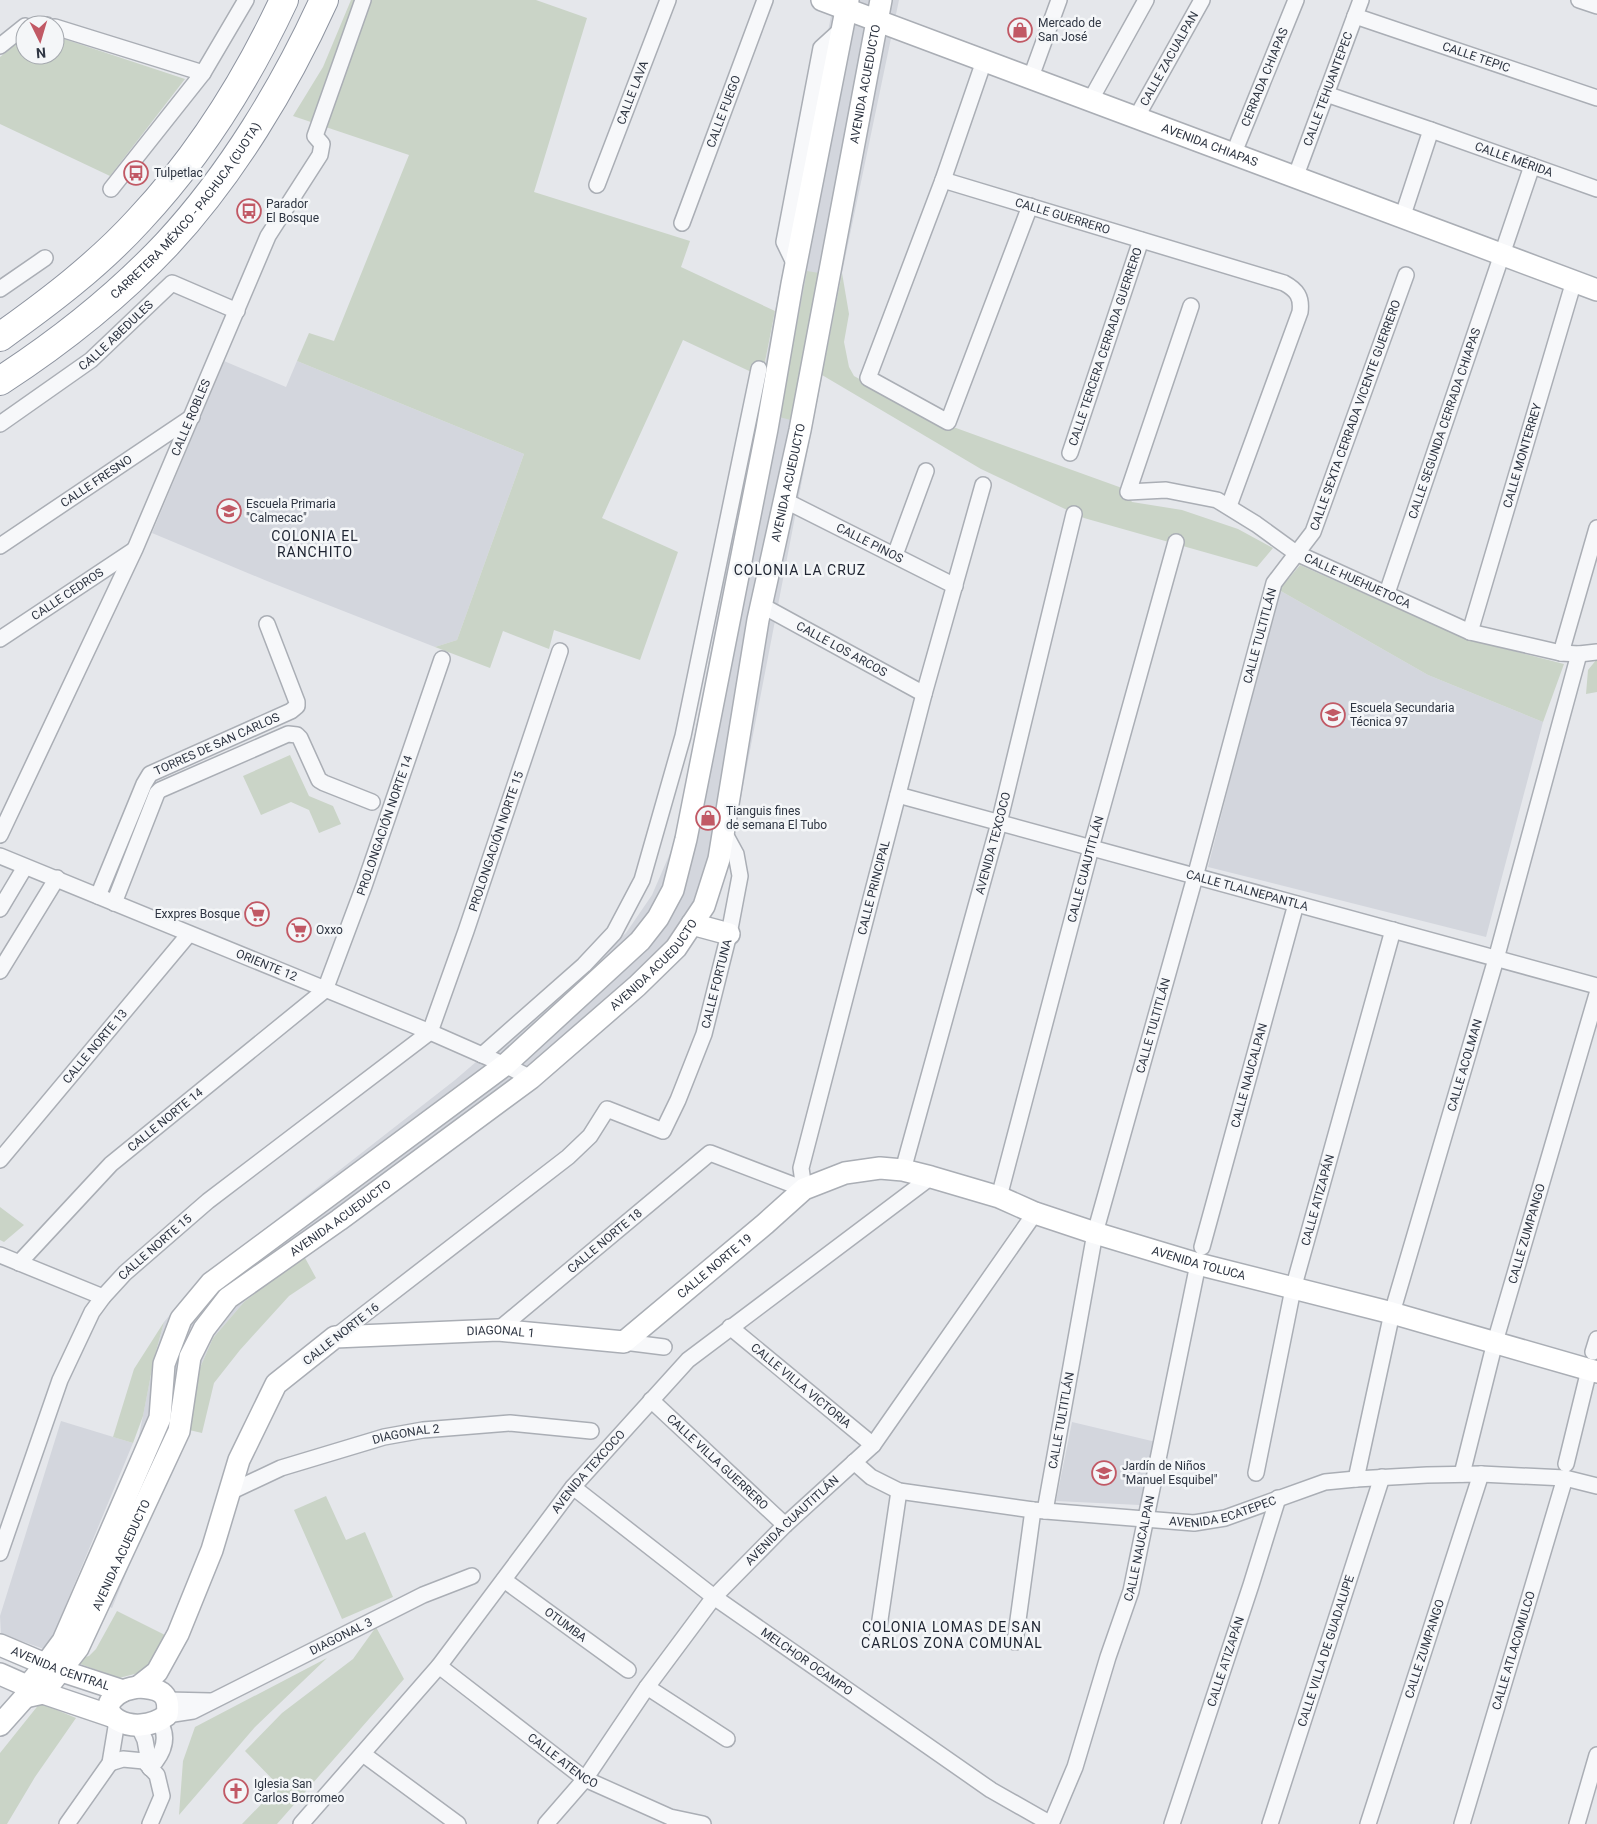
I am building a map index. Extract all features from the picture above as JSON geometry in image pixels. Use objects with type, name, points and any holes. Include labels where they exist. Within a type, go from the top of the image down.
[{"type":"highway","points":[[0,337],[42,307],[88,269],[139,220],[184,166],[223,111],[259,51],[284,0]]},
{"type":"highway","name":"CARRETERA MÉXICO - PACHUCA (CUOTA)","points":[[0,381],[66,334],[116,293],[166,244],[210,193],[279,88],[324,0]]},
{"type":"street","points":[[111,189],[203,73],[246,0]]},
{"type":"street","name":"CALLE ROBLES","points":[[0,835],[135,549],[268,236],[320,155],[322,144],[316,136],[363,0]]},
{"type":"street","name":"CALLE LAVA","points":[[597,185],[668,0]]},
{"type":"street","name":"CALLE FUEGO","points":[[682,223],[765,0]]},
{"type":"street","name":"AVENIDA CHIAPAS","points":[[822,0],[846,12],[879,10],[984,61],[1597,290]]},
{"type":"street","points":[[879,10],[887,0]]},
{"type":"street","points":[[1031,77],[1059,0]]},
{"type":"street","points":[[1090,101],[1146,0]]},
{"type":"street","name":"CALLE ZACUALPAN","points":[[1136,118],[1202,0]]},
{"type":"street","name":"CERRADA CHIAPAS","points":[[1233,155],[1296,0]]},
{"type":"street","name":"CALLE TEHUANTEPEC","points":[[1295,178],[1361,0]]},
{"type":"street","points":[[1579,0],[1597,6]]},
{"type":"street","name":"AVENIDA ACUEDUCTO","points":[[0,1725],[53,1667],[78,1648],[179,1431],[190,1357],[204,1329],[228,1298],[339,1220],[531,1078],[637,986],[676,948],[704,906],[719,859],[761,606],[800,430],[879,10]]},
{"type":"street","name":"AVENIDA ACUEDUCTO","points":[[53,1667],[160,1418],[164,1364],[181,1319],[211,1283],[505,1065],[640,941],[658,918],[673,890],[686,839],[767,429],[794,275],[846,12]]},
{"type":"street","name":"CALLE TEPIC","points":[[1355,16],[1597,98]]},
{"type":"street","points":[[65,31],[203,73]]},
{"type":"street","points":[[0,46],[15,34]]},
{"type":"street","points":[[984,61],[943,180],[868,378],[948,422],[1030,206]]},
{"type":"street","name":"CALLE MÉRIDA","points":[[1326,94],[1597,189]]},
{"type":"street","points":[[1402,218],[1431,130]]},
{"type":"street","name":"CALLE SEGUNDA CERRADA CHIAPAS","points":[[1387,593],[1532,166]]},
{"type":"street","name":"CALLE GUERRERO","points":[[943,180],[1284,283],[1294,288],[1299,295],[1300,312],[1228,506]]},
{"type":"street","name":"CALLE TERCERA CERRADA GUERRERO","points":[[1070,453],[1141,240]]},
{"type":"street","points":[[0,289],[45,258]]},
{"type":"street","name":"CALLE SEXTA CERRADA VICENTE GUERRERO","points":[[1296,553],[1313,532],[1406,274]]},
{"type":"street","name":"CALLE MONTERREY","points":[[1470,632],[1574,281]]},
{"type":"street","name":"CALLE ABEDULES","points":[[0,424],[91,360],[172,283],[237,312]]},
{"type":"street","name":"CALLE HUEHUETOCA","points":[[1191,306],[1128,492],[1166,490],[1217,500],[1296,553],[1470,632],[1561,653],[1597,652]]},
{"type":"street","points":[[482,1055],[584,965],[614,933],[642,880],[683,736],[759,369]]},
{"type":"street","name":"CALLE FRESNO","points":[[0,546],[192,416]]},
{"type":"street","points":[[895,555],[926,471]]},
{"type":"street","name":"CALLE PRINCIPAL","points":[[804,1189],[801,1168],[924,694],[983,485]]},
{"type":"street","name":"CALLE PINOS","points":[[784,500],[955,586]]},
{"type":"street","name":"AVENIDA TEXCOCO","points":[[903,1170],[999,823],[1074,514]]},
{"type":"street","points":[[1561,653],[1597,528]]},
{"type":"street","name":"CALLE CUAUTITLÁN","points":[[1000,1197],[1091,848],[1176,542]]},
{"type":"street","name":"CALLE CEDROS","points":[[1,640],[135,549]]},
{"type":"street","name":"CALLE TULTITLÁN","points":[[1015,1642],[1039,1511],[1096,1233],[1274,583],[1296,553]]},
{"type":"street","name":"CALLE LOS ARCOS","points":[[761,606],[924,694]]},
{"type":"street","name":"TORRES DE SAN CARLOS","points":[[98,896],[144,784],[150,774],[295,709],[297,702],[267,624]]},
{"type":"street","name":"PROLONGACIÓN NORTE 15","points":[[430,1032],[560,651]]},
{"type":"street","name":"CALLE ACOLMAN","points":[[1356,1479],[1392,1313],[1496,959],[1579,654]]},
{"type":"street","name":"PROLONGACIÓN NORTE 14","points":[[325,990],[364,886],[442,659]]},
{"type":"street","points":[[280,716],[288,734]]},
{"type":"street","name":"TORRES DE SAN CARLOS","points":[[114,903],[157,793],[160,790],[288,734],[297,735],[300,738],[319,780],[324,784],[372,802]]},
{"type":"street","name":"CALLE TLALNEPANTLA","points":[[898,795],[1597,986]]},
{"type":"street","name":"CALLE FORTUNA","points":[[607,1109],[663,1131],[678,1100],[704,1034],[729,934],[740,876],[736,854],[724,832]]},
{"type":"street","name":"ORIENTE 12","points":[[0,856],[430,1032],[531,1078]]},
{"type":"street","points":[[0,908],[25,866]]},
{"type":"street","points":[[0,971],[57,878]]},
{"type":"street","name":"CALLE NAUCALPAN","points":[[1051,1824],[1075,1767],[1108,1658],[1131,1591],[1200,1256],[1296,904]]},
{"type":"street","points":[[692,924],[729,934]]},
{"type":"street","name":"CALLE ATIZAPÁN","points":[[1256,1473],[1293,1289],[1393,930]]},
{"type":"street","name":"CALLE NORTE 13","points":[[0,1160],[189,934]]},
{"type":"street","name":"CALLE NORTE 14","points":[[19,1263],[111,1164],[325,990]]},
{"type":"street","name":"CALLE ZUMPANGO","points":[[1462,1474],[1495,1342],[1597,994]]},
{"type":"street","name":"CALLE NORTE 15","points":[[0,1553],[60,1380],[92,1312],[103,1297],[125,1274],[208,1201],[430,1032]]},
{"type":"street","name":"CALLE NORTE 16","points":[[122,1721],[109,1708],[112,1700],[148,1680],[157,1672],[178,1634],[212,1550],[239,1460],[276,1384],[568,1157],[590,1136],[607,1109]]},
{"type":"street","name":"CALLE NORTE 18","points":[[498,1330],[710,1153],[804,1189]]},
{"type":"street","name":"AVENIDA TOLUCA","points":[[804,1189],[845,1173],[880,1168],[903,1170],[1000,1197],[1035,1213],[1096,1233],[1200,1256],[1293,1289],[1392,1313],[1495,1342],[1594,1358]]},
{"type":"street","name":"AVENIDA TEXCOCO","points":[[301,1824],[439,1666],[573,1487],[688,1360],[931,1177]]},
{"type":"street","name":"CALLE NORTE 19","points":[[624,1342],[804,1189]]},
{"type":"street","name":"AVENIDA CUAUTITLÁN","points":[[546,1824],[585,1779],[647,1686],[714,1597],[785,1525],[873,1445],[1035,1213]]},
{"type":"street","points":[[0,1255],[103,1297]]},
{"type":"street","name":"CALLE VILLA VICTORIA","points":[[730,1327],[873,1445]]},
{"type":"street","name":"DIAGONAL 1","points":[[336,1338],[498,1330],[664,1347]]},
{"type":"street","name":"CALLE ATLACOMULCO","points":[[1462,1824],[1565,1471],[1594,1358]]},
{"type":"street","name":"CALLE VILLA GUERRERO","points":[[652,1400],[785,1525]]},
{"type":"street","name":"DIAGONAL 2","points":[[230,1492],[281,1468],[384,1437],[422,1430],[510,1423],[591,1431]]},
{"type":"street","name":"AVENIDA ECATEPEC","points":[[854,1462],[871,1478],[899,1491],[1039,1511],[1194,1523],[1225,1518],[1325,1482],[1356,1479],[1565,1471],[1597,1486]]},
{"type":"street","name":"CALLE ZUMPANGO","points":[[1368,1824],[1481,1474]]},
{"type":"street","name":"CALLE VILLA DE GUADALUPE","points":[[1270,1824],[1382,1477]]},
{"type":"street","name":"MELCHOR OCAMPO","points":[[573,1487],[714,1597],[991,1790],[1051,1824]]},
{"type":"street","points":[[877,1640],[899,1491]]},
{"type":"street","name":"CALLE ATIZAPÁN","points":[[1172,1824],[1278,1498]]},
{"type":"street","name":"DIAGONAL 3","points":[[164,1708],[212,1701],[423,1595],[472,1576]]},
{"type":"street","name":"OTUMBA","points":[[504,1580],[628,1670]]},
{"type":"street","name":"CALLE NORTE 16","points":[[164,1708],[178,1650],[178,1634]]},
{"type":"street","name":"AVENIDA CENTRAL","points":[[0,1645],[53,1667],[130,1689],[153,1688],[164,1708]]},
{"type":"street","name":"CALLE ATENCO","points":[[439,1666],[585,1779],[670,1817],[703,1824]]},
{"type":"street","points":[[0,1674],[32,1692],[122,1721],[145,1740],[150,1768]]},
{"type":"street","points":[[647,1686],[727,1739]]},
{"type":"street","points":[[122,1721],[164,1708],[164,1748],[150,1768]]},
{"type":"street","points":[[67,1824],[115,1758],[122,1721]]},
{"type":"street","points":[[363,1754],[458,1824]]},
{"type":"street","points":[[1577,1824],[1597,1755]]},
{"type":"street","points":[[115,1758],[144,1761],[158,1775],[162,1796],[150,1824]]},
{"type":"shaded area","points":[[351,0],[536,0],[587,18],[534,192],[690,241],[681,267],[775,311],[762,377],[683,340],[602,518],[678,552],[640,660],[554,630],[549,649],[503,631],[490,668],[435,647],[457,640],[524,454],[297,361],[309,333],[334,341],[409,155],[293,116],[323,67]]},
{"type":"shaded area","name":"Tianguis fines de semana El Tubo","points":[[834,0],[899,0],[842,273],[731,849],[710,913],[557,1064],[244,1302],[213,1338],[199,1370],[185,1429],[112,1608],[75,1591],[138,1441],[154,1359],[164,1322],[199,1280],[455,1080],[626,933],[652,895],[674,844]]},
{"type":"shaded area","points":[[65,39],[185,79],[110,176],[0,124],[0,57],[15,45],[15,65],[65,65]]},
{"type":"shaded area","points":[[807,271],[819,273],[791,420],[779,417]]},
{"type":"shaded area","points":[[842,273],[849,314],[844,342],[849,367],[854,376],[934,420],[1122,488],[1132,502],[1182,510],[1238,529],[1273,548],[1257,567],[1084,518],[981,469],[822,375]]},
{"type":"shaded area","points":[[224,361],[286,387],[297,361],[524,454],[457,640],[435,647],[267,581],[152,533]]},
{"type":"shaded area","points":[[1300,565],[1466,639],[1564,664],[1543,722],[1428,675],[1279,590]]},
{"type":"shaded area","name":"Escuela Secundaria Técnica 97","points":[[1279,590],[1428,675],[1543,722],[1486,937],[1208,867]]},
{"type":"shaded area","points":[[1597,659],[1597,692],[1586,694],[1588,670]]},
{"type":"shaded area","points":[[290,755],[309,796],[333,806],[341,824],[319,833],[309,810],[291,802],[261,815],[243,776]]},
{"type":"shaded area","points":[[0,1207],[24,1225],[4,1242],[0,1240]]},
{"type":"shaded area","points":[[304,1256],[316,1278],[289,1296],[240,1350],[214,1383],[202,1433],[185,1429],[199,1370],[213,1338],[244,1302]]},
{"type":"shaded area","points":[[164,1322],[154,1359],[143,1416],[133,1443],[113,1437],[134,1369]]},
{"type":"shaded area","points":[[61,1421],[133,1443],[47,1650],[1,1634],[0,1616]]},
{"type":"shaded area","name":"Jardín de Niños \"Manuel Esquibel\"","points":[[1072,1422],[1156,1442],[1149,1462],[1140,1505],[1056,1501]]},
{"type":"shaded area","points":[[326,1496],[346,1540],[365,1532],[393,1597],[342,1619],[294,1510]]},
{"type":"shaded area","points":[[117,1611],[173,1639],[158,1668],[119,1678],[72,1661],[89,1656],[96,1649]]},
{"type":"shaded area","points":[[376,1627],[404,1679],[277,1824],[242,1824],[279,1786],[245,1751],[282,1713],[353,1659]]},
{"type":"shaded area","points":[[327,1658],[255,1727],[179,1815],[183,1761],[195,1727]]},
{"type":"shaded area","points":[[40,1703],[76,1718],[35,1777],[7,1824],[0,1824],[0,1753]]},
{"type":"place","name":"Mercado de San José","points":[[1020,30]]},
{"type":"place","name":"Tulpetlac","points":[[136,173]]},
{"type":"place","name":"Parador El Bosque","points":[[249,211]]},
{"type":"place","name":"Escuela Primaria \"Calmecac\"","points":[[229,511]]},
{"type":"place","name":"Escuela Secundaria Técnica 97","points":[[1333,715]]},
{"type":"place","name":"Tianguis fines de semana El Tubo","points":[[708,818]]},
{"type":"place","name":"Exxpres Bosque","points":[[257,914]]},
{"type":"place","name":"Oxxo","points":[[299,930]]},
{"type":"place","name":"Jardín de Niños \"Manuel Esquibel\"","points":[[1104,1473]]},
{"type":"place","name":"Iglesia San Carlos Borromeo","points":[[236,1791]]},
{"type":"district","name":"COLONIA EL RANCHITO","points":[[315,544]]},
{"type":"district","name":"COLONIA LA CRUZ","points":[[800,570]]},
{"type":"district","name":"COLONIA LOMAS DE SAN CARLOS ZONA COMUNAL","points":[[952,1635]]}]
